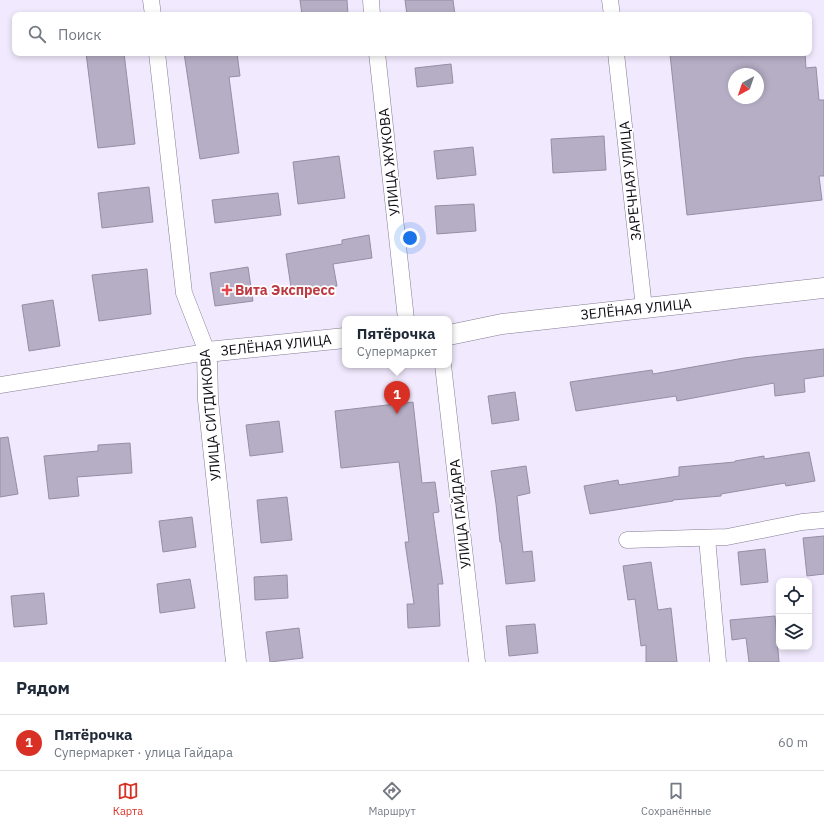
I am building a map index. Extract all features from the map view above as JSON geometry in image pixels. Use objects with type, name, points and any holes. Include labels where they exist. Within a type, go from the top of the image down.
[{"type":"street","points":[[151,0],[153,12]]},
{"type":"street","points":[[371,0],[372,12]]},
{"type":"street","points":[[610,0],[612,12]]},
{"type":"street","name":"УЛИЦА СИТДИКОВА","points":[[157,56],[184,293],[207,352],[208,400],[236,662]]},
{"type":"street","name":"УЛИЦА ЖУКОВА","points":[[377,56],[406,316]]},
{"type":"street","name":"ЗАРЕЧНАЯ УЛИЦА","points":[[616,56],[644,308]]},
{"type":"street","name":"ЗЕЛЁНАЯ УЛИЦА","points":[[452,334],[502,324],[824,288]]},
{"type":"street","name":"ЗЕЛЁНАЯ УЛИЦА","points":[[207,352],[342,338]]},
{"type":"street","points":[[0,385],[207,352]]},
{"type":"street","name":"УЛИЦА ГАЙДАРА","points":[[443,368],[476,662]]},
{"type":"street","points":[[627,540],[727,538],[802,522],[824,520]]},
{"type":"street","points":[[707,538],[718,662]]},
{"type":"building","points":[[300,0],[347,0],[348,12],[302,12]]},
{"type":"building","points":[[405,0],[453,0],[455,12],[407,12]]},
{"type":"building","points":[[86,56],[124,56],[135,144],[98,148]]},
{"type":"building","points":[[184,56],[237,56],[240,76],[229,77],[239,153],[200,159]]},
{"type":"building","points":[[670,56],[805,56],[806,68],[816,67],[819,100],[824,100],[824,176],[819,176],[822,200],[687,215]]},
{"type":"building","points":[[451,64],[453,83],[417,87],[415,68]]},
{"type":"building","points":[[604,136],[606,170],[553,173],[551,139]]},
{"type":"building","points":[[473,147],[476,175],[437,179],[434,151]]},
{"type":"building","points":[[339,156],[345,198],[298,204],[293,162]]},
{"type":"building","points":[[149,187],[153,222],[102,228],[98,193]]},
{"type":"building","points":[[278,193],[281,215],[215,223],[212,200]]},
{"type":"building","points":[[474,204],[476,231],[437,234],[435,206]]},
{"type":"building","points":[[369,235],[372,258],[333,264],[337,286],[292,294],[286,254],[342,244],[342,240]]},
{"type":"building","points":[[248,267],[253,301],[215,306],[210,273]]},
{"type":"building","points":[[147,269],[151,314],[99,321],[92,275]]},
{"type":"building","points":[[53,300],[60,346],[29,351],[22,305]]},
{"type":"building","points":[[824,349],[824,376],[804,379],[805,392],[775,396],[774,383],[677,401],[676,396],[576,411],[570,382],[652,370],[653,374],[744,358]]},
{"type":"building","points":[[515,392],[519,420],[492,424],[488,396]]},
{"type":"building","points":[[413,402],[422,483],[435,482],[439,512],[433,513],[443,584],[438,584],[440,626],[408,628],[407,604],[414,604],[405,542],[409,542],[399,462],[341,468],[335,411]]},
{"type":"building","points":[[279,421],[283,452],[250,456],[246,425]]},
{"type":"building","points":[[8,437],[18,494],[0,497],[0,438]]},
{"type":"building","points":[[130,443],[132,473],[77,477],[79,496],[49,499],[44,456],[98,451],[98,445]]},
{"type":"building","points":[[809,452],[815,481],[786,486],[785,483],[721,494],[721,496],[673,500],[590,514],[584,486],[618,480],[619,485],[679,476],[679,467],[735,462],[764,456],[764,459]]},
{"type":"building","points":[[526,466],[530,493],[517,496],[523,552],[532,551],[535,581],[506,584],[491,471]]},
{"type":"building","points":[[287,497],[292,540],[261,543],[257,500]]},
{"type":"building","points":[[192,517],[196,547],[163,552],[159,521]]},
{"type":"building","points":[[824,536],[824,574],[807,576],[803,538]]},
{"type":"building","points":[[765,549],[768,582],[741,585],[738,552]]},
{"type":"building","points":[[651,562],[658,610],[671,608],[677,662],[646,662],[646,645],[641,646],[635,599],[628,600],[623,566]]},
{"type":"building","points":[[287,575],[288,598],[255,600],[254,577]]},
{"type":"building","points":[[190,579],[195,608],[160,613],[157,584]]},
{"type":"building","points":[[44,593],[47,624],[14,627],[11,596]]},
{"type":"building","points":[[775,616],[776,650],[778,650],[779,662],[749,662],[746,638],[732,640],[730,620]]},
{"type":"building","points":[[535,624],[538,653],[509,656],[506,626]]},
{"type":"building","points":[[299,628],[303,658],[270,662],[266,632]]},
{"type":"place","name":"Вита Экспресс","points":[[227,290]]},
{"type":"place","name":"Пятёрочка","points":[[397,414]]}]
